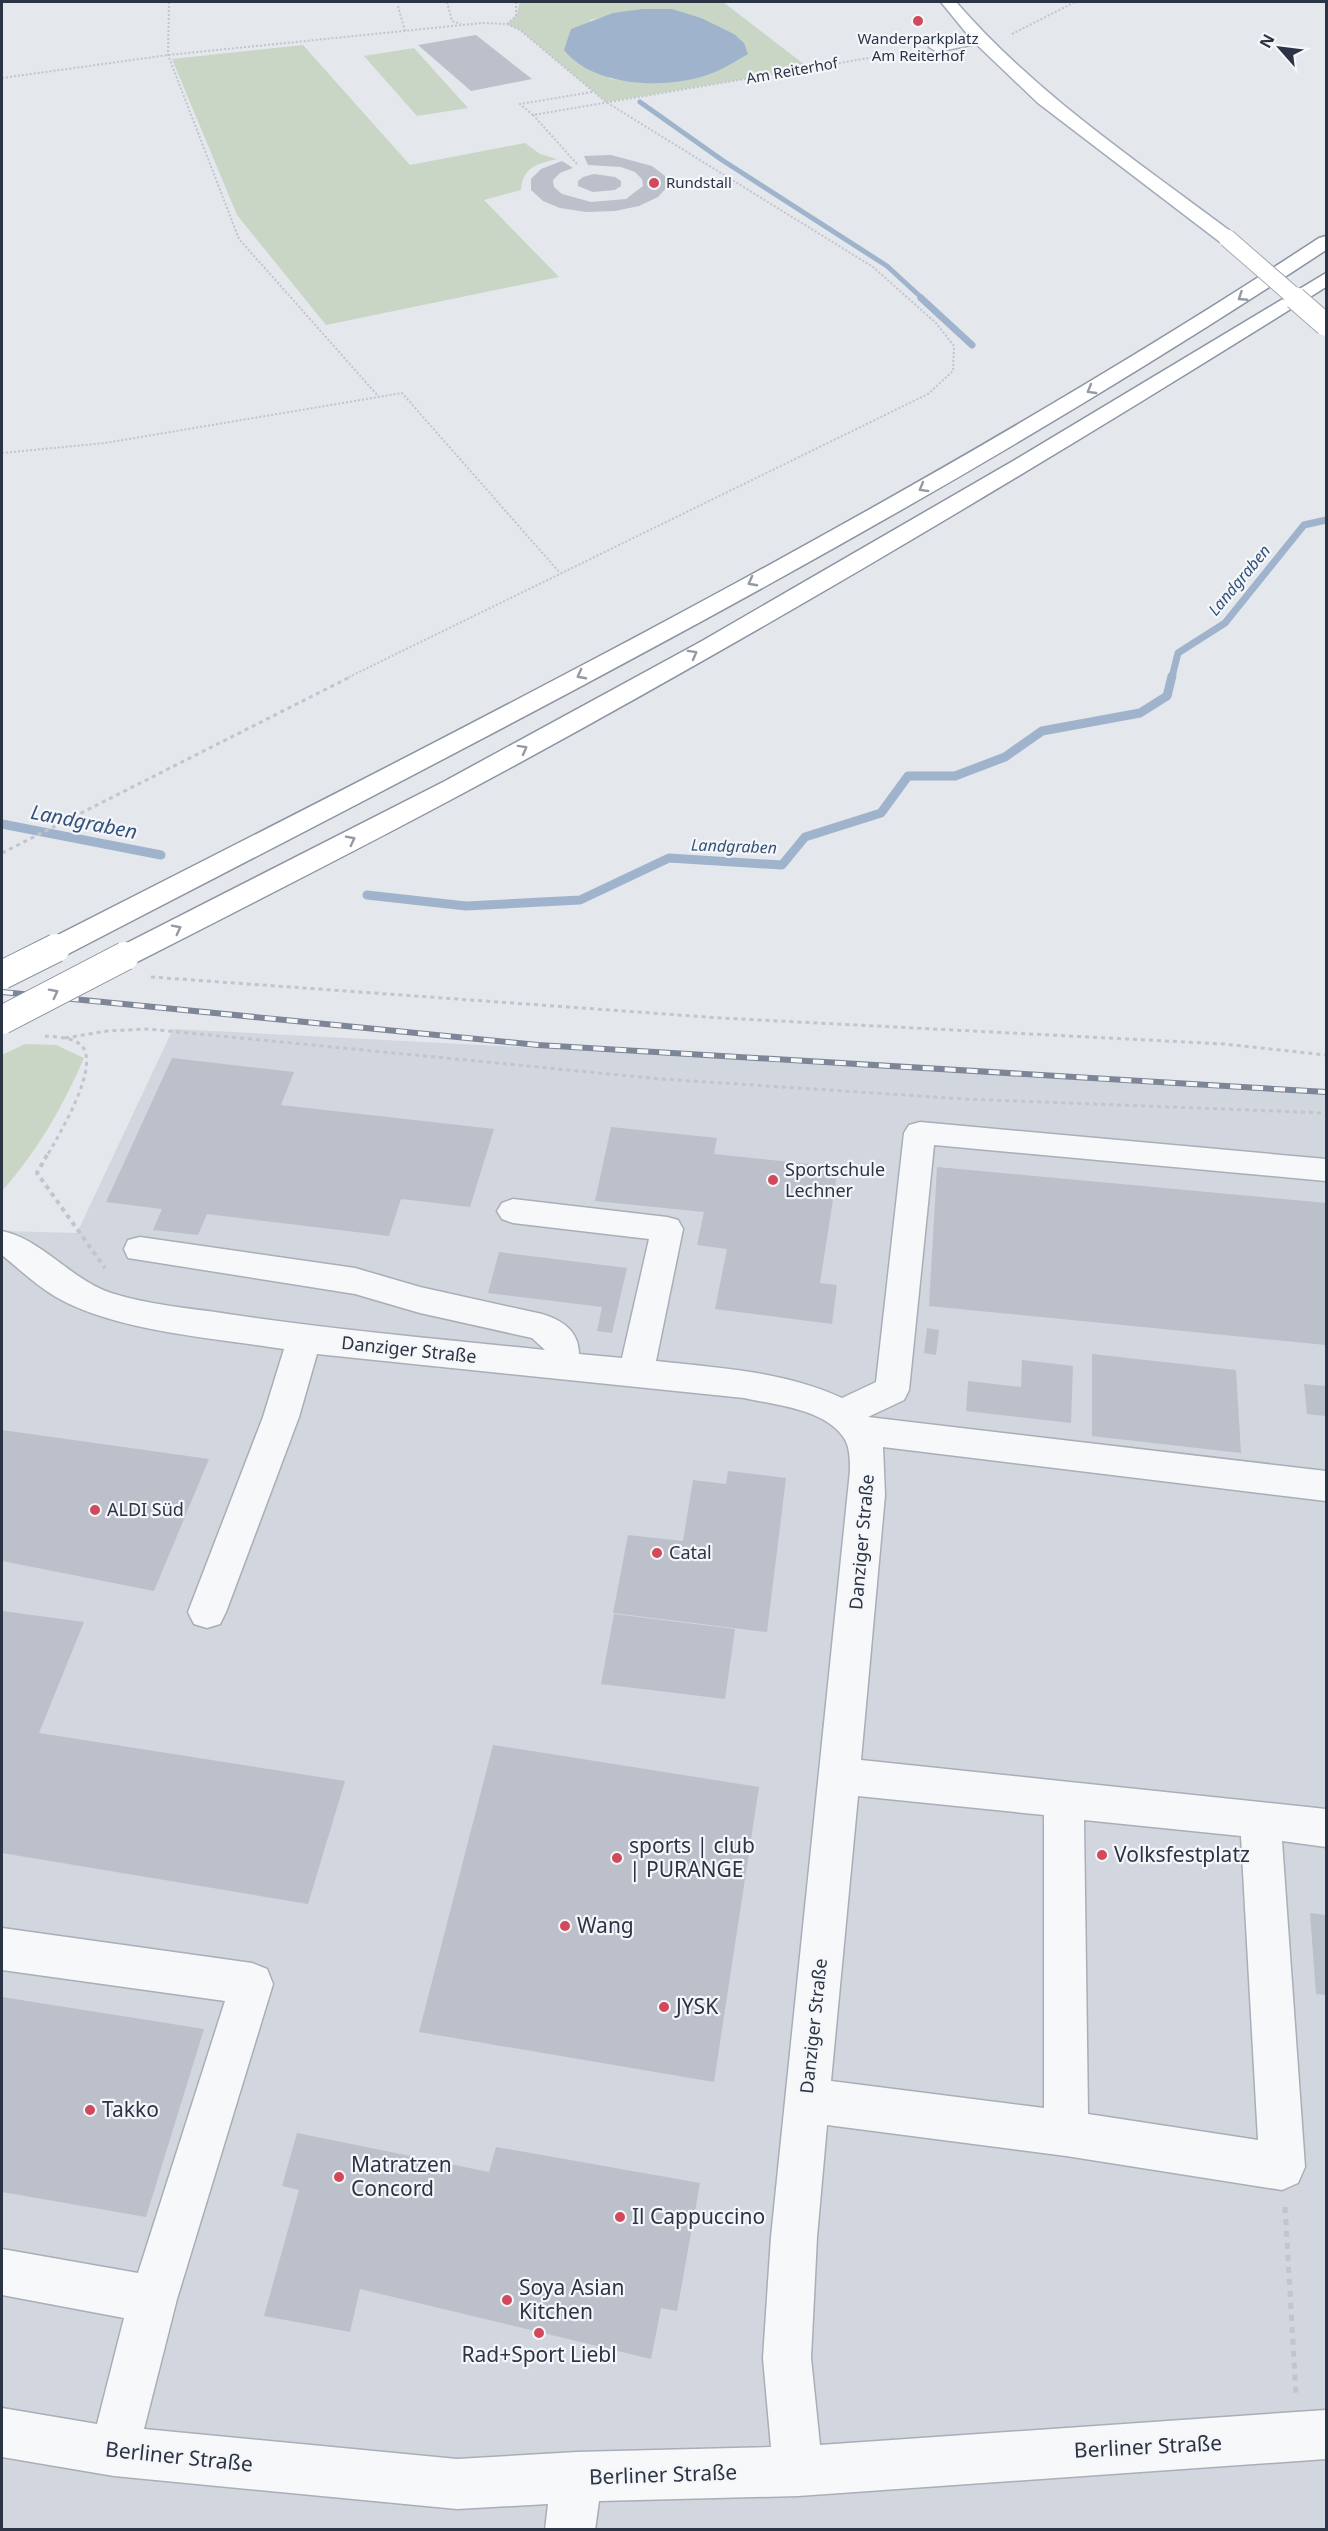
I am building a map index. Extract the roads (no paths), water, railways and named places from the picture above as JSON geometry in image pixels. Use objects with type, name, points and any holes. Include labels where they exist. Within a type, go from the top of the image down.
[{"type":"main road","points":[[948,2],[982,42],[1027,86],[1227,238],[1326,325]]},
{"type":"main road","points":[[2,975],[458,741],[872,518],[1142,360],[1326,243]]},
{"type":"main road","points":[[2,1020],[500,763],[886,545],[1179,371],[1326,279]]},
{"type":"street","points":[[937,46],[982,42]]},
{"type":"street","points":[[850,1422],[892,1390],[920,1133],[1326,1170]]},
{"type":"street","points":[[513,1211],[667,1229],[636,1373]]},
{"type":"street","name":"Danziger Straße","points":[[2,1243],[12,1246],[68,1288],[104,1304],[145,1314],[304,1339],[744,1384],[798,1397],[850,1422],[868,1461],[867,1495],[794,2237],[788,2358],[798,2471]]},
{"type":"street","points":[[140,1249],[355,1281],[420,1300],[542,1327],[562,1342],[561,1366]]},
{"type":"street","points":[[207,1612],[281,1417],[304,1339]]},
{"type":"street","points":[[850,1422],[1326,1486]]},
{"type":"street","points":[[840,1776],[1260,1819],[1326,1828]]},
{"type":"street","points":[[1064,1800],[1066,2133]]},
{"type":"street","points":[[806,2100],[1066,2133],[1282,2167],[1260,1819]]},
{"type":"street","points":[[2,1949],[252,1984],[153,2299],[114,2451]]},
{"type":"street","points":[[2,2272],[153,2299]]},
{"type":"street","name":"Berliner Straße","points":[[2,2433],[114,2451],[457,2484],[577,2477],[798,2471],[1326,2435]]},
{"type":"street","points":[[570,2529],[577,2477]]},
{"type":"water","points":[[642,9],[672,9],[701,18],[734,34],[744,43],[748,54],[719,70],[698,78],[657,83],[614,79],[578,63],[564,50],[571,29],[613,13]]},
{"type":"waterway","points":[[640,102],[722,160],[887,266],[923,299]]},
{"type":"waterway","points":[[921,298],[972,345]]},
{"type":"waterway","name":"Landgraben","points":[[1172,677],[1178,653],[1225,623],[1304,525],[1326,520]]},
{"type":"waterway","name":"Landgraben","points":[[367,895],[466,906],[580,900],[669,858],[782,865],[805,837],[881,813],[908,776],[955,776],[1005,757],[1042,731],[1140,713],[1167,696],[1172,676]]},
{"type":"waterway","name":"Landgraben","points":[[2,824],[161,855]]},
{"type":"railway","points":[[2,992],[538,1045],[1326,1092]]},
{"type":"place","name":"Wanderparkplatz Am Reiterhof","points":[[918,21]]},
{"type":"place","name":"Rundstall","points":[[654,183]]},
{"type":"place","name":"Sportschule Lechner","points":[[773,1180]]},
{"type":"place","name":"ALDI Süd","points":[[95,1510]]},
{"type":"place","name":"Catal","points":[[657,1553]]},
{"type":"place","name":"Volksfestplatz","points":[[1102,1855]]},
{"type":"place","name":"sports | club | PURANGE","points":[[617,1858]]},
{"type":"place","name":"Wang","points":[[565,1926]]},
{"type":"place","name":"JYSK","points":[[664,2007]]},
{"type":"place","name":"Takko","points":[[90,2110]]},
{"type":"place","name":"Matratzen Concord","points":[[339,2177]]},
{"type":"place","name":"Il Cappuccino","points":[[620,2217]]},
{"type":"place","name":"Soya Asian Kitchen","points":[[507,2300]]},
{"type":"place","name":"Rad+Sport Liebl","points":[[539,2333]]}]
